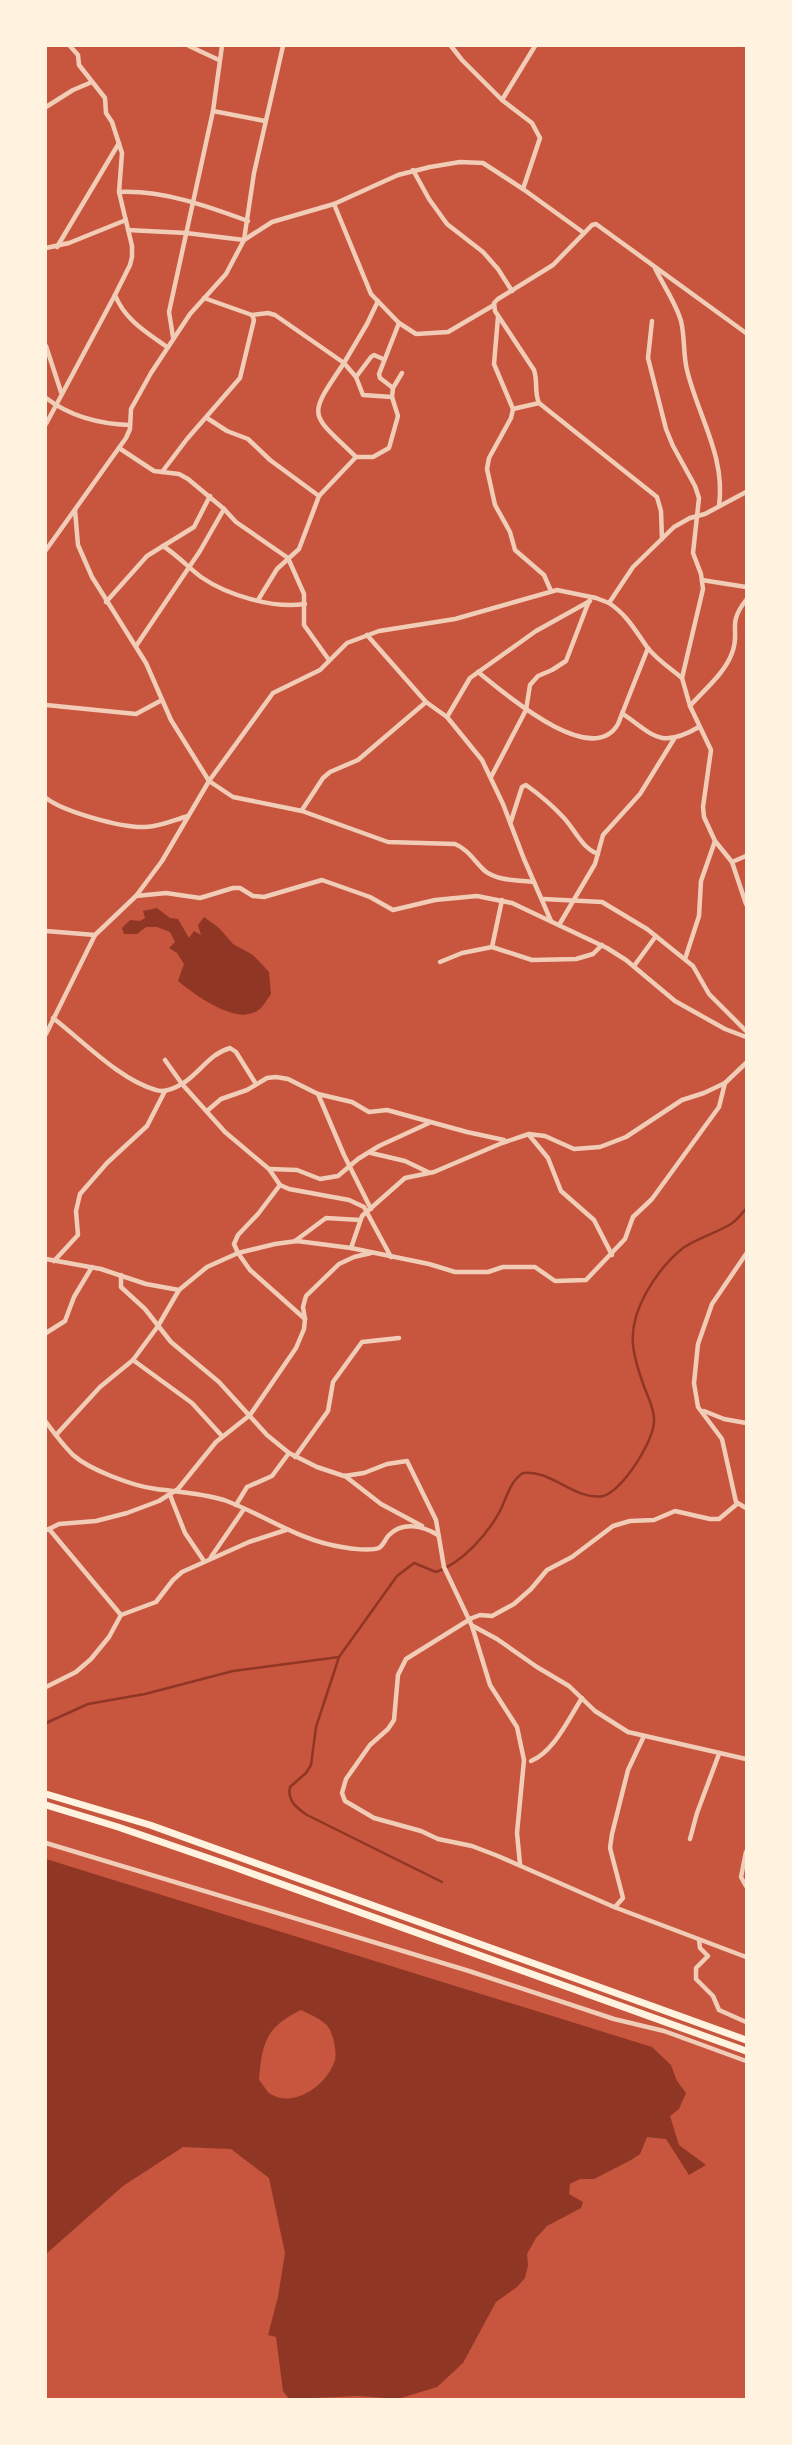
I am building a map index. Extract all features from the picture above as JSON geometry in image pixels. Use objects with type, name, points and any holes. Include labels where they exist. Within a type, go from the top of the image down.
[{"type":"highway","points":[[46,1794],[162,1829],[747,2040]]},
{"type":"highway","points":[[46,1805],[234,1867],[747,2050]]},
{"type":"street","points":[[46,424],[130,265],[132,246],[119,192],[123,159],[119,143],[106,113],[106,102],[79,65],[78,55],[70,46]]},
{"type":"street","points":[[188,46],[220,61]]},
{"type":"street","points":[[174,338],[169,312],[213,111],[222,46]]},
{"type":"street","points":[[46,550],[129,433],[133,404],[167,347],[190,314],[226,274],[244,240],[254,173],[283,46]]},
{"type":"street","points":[[451,46],[502,100],[532,122],[540,138],[523,189]]},
{"type":"street","points":[[502,100],[536,46]]},
{"type":"street","points":[[46,107],[92,82]]},
{"type":"street","points":[[213,111],[265,121]]},
{"type":"street","points":[[57,247],[119,143]]},
{"type":"street","points":[[128,230],[244,240],[271,222],[334,204],[413,170],[460,162],[483,163],[584,233]]},
{"type":"street","points":[[413,170],[447,224],[483,252],[512,290]]},
{"type":"street","points":[[119,192],[146,193],[192,203],[248,220]]},
{"type":"street","points":[[334,204],[371,294],[398,323],[416,334],[448,332],[494,305],[498,299],[553,265],[592,225],[600,226],[747,333]]},
{"type":"street","points":[[46,248],[57,247],[126,220]]},
{"type":"street","points":[[654,266],[681,319],[687,370],[712,438],[721,495],[719,507]]},
{"type":"street","points":[[115,295],[119,306],[131,321],[167,347]]},
{"type":"street","points":[[204,298],[252,315],[268,313],[275,316],[344,363],[356,377],[363,395],[392,397]]},
{"type":"street","points":[[378,301],[368,324],[321,397],[317,414],[320,422],[356,457],[373,457],[389,448],[398,416],[392,397],[393,388],[402,373]]},
{"type":"street","points":[[494,305],[498,316],[534,370],[539,403],[656,497],[661,511],[662,539]]},
{"type":"street","points":[[162,473],[187,439],[240,378],[254,320],[252,315]]},
{"type":"street","points":[[498,316],[494,364],[513,409],[511,418],[489,458],[487,469],[495,505],[510,532],[515,551],[544,575],[551,591]]},
{"type":"street","points":[[652,321],[648,358],[666,429],[699,498],[694,553],[702,580],[701,601],[682,678],[690,706],[711,750],[704,817],[715,841],[732,862],[747,904]]},
{"type":"street","points":[[393,388],[380,378],[379,374],[398,323]]},
{"type":"street","points":[[46,345],[61,393]]},
{"type":"street","points":[[356,377],[374,355],[383,359]]},
{"type":"street","points":[[46,398],[55,405],[90,420],[130,425]]},
{"type":"street","points":[[513,409],[539,403]]},
{"type":"street","points":[[207,418],[226,431],[248,439],[270,460],[319,496]]},
{"type":"street","points":[[119,448],[154,471],[182,475],[210,496],[236,522],[288,558],[304,594],[304,625],[329,660]]},
{"type":"street","points":[[258,600],[277,569],[299,549],[319,496],[356,457]]},
{"type":"street","points":[[609,603],[633,567],[680,523],[746,494]]},
{"type":"street","points":[[106,602],[136,566],[194,527],[210,496]]},
{"type":"street","points":[[136,646],[190,566],[224,509]]},
{"type":"street","points":[[75,510],[81,555],[106,602],[146,663],[183,741],[209,781],[233,797],[302,811],[388,842],[455,844],[463,848],[482,869],[495,877],[534,882]]},
{"type":"street","points":[[163,546],[219,587],[282,606],[305,604]]},
{"type":"street","points":[[702,580],[747,587]]},
{"type":"street","points":[[46,1034],[95,935],[136,896],[162,861],[209,781],[273,693],[320,670],[347,643],[367,635],[455,620],[551,591],[565,590],[609,603],[629,619],[648,648],[682,678]]},
{"type":"street","points":[[447,717],[464,685],[478,672],[536,631],[596,598]]},
{"type":"street","points":[[690,706],[729,660],[734,650],[735,617],[747,600]]},
{"type":"street","points":[[491,777],[526,710],[527,692],[535,678],[566,661],[589,601]]},
{"type":"street","points":[[367,635],[426,702],[447,717],[482,760],[552,921]]},
{"type":"street","points":[[478,672],[526,710],[576,737],[597,739],[614,731],[648,648]]},
{"type":"street","points":[[46,705],[136,713],[162,700]]},
{"type":"street","points":[[302,811],[323,778],[330,772],[358,760],[426,702]]},
{"type":"street","points":[[622,713],[651,734],[674,739]]},
{"type":"street","points":[[559,925],[595,864],[603,835],[640,794],[674,739],[699,727]]},
{"type":"street","points":[[510,823],[522,787],[526,785],[546,799],[570,824],[586,847],[598,854]]},
{"type":"street","points":[[46,798],[71,812],[137,827],[157,825],[188,816]]},
{"type":"street","points":[[685,959],[699,916],[701,881],[715,841]]},
{"type":"street","points":[[732,862],[747,856]]},
{"type":"street","points":[[136,896],[166,893],[200,898],[240,888],[253,896],[264,897],[322,880],[370,897],[393,910],[445,899],[477,896],[502,900],[602,945],[634,966],[676,1001],[708,1021],[747,1037]]},
{"type":"street","points":[[543,899],[602,902],[656,936],[693,966],[719,1005],[747,1031]]},
{"type":"street","points":[[492,947],[502,900]]},
{"type":"street","points":[[46,931],[95,935]]},
{"type":"street","points":[[634,966],[656,936]]},
{"type":"street","points":[[440,962],[462,953],[492,947],[532,960],[576,959],[593,954],[602,945]]},
{"type":"street","points":[[53,1018],[124,1074],[157,1091],[165,1091],[182,1084],[215,1054],[230,1048],[236,1052],[256,1084]]},
{"type":"street","points":[[165,1060],[182,1084],[230,1136],[269,1168],[280,1185],[356,1202],[369,1210]]},
{"type":"street","points":[[351,1248],[360,1220],[405,1178],[429,1173],[529,1134],[545,1136],[574,1149],[600,1147],[626,1137],[682,1100],[725,1083],[747,1063]]},
{"type":"street","points":[[207,1111],[221,1099],[276,1077],[288,1079],[318,1094],[352,1102],[369,1112],[387,1110],[507,1141]]},
{"type":"street","points":[[56,1435],[100,1387],[133,1360],[158,1326],[179,1290],[207,1267],[238,1253],[294,1241],[351,1248],[455,1272],[535,1267],[552,1280],[586,1280],[612,1255],[625,1238],[633,1217],[652,1199],[719,1107],[725,1083]]},
{"type":"street","points":[[54,1261],[78,1235],[76,1203],[86,1184],[147,1126],[165,1091]]},
{"type":"street","points":[[318,1094],[391,1258]]},
{"type":"street","points":[[269,1168],[297,1170],[320,1179],[338,1176],[370,1152],[430,1122]]},
{"type":"street","points":[[529,1134],[548,1158],[561,1191],[594,1220],[612,1255]]},
{"type":"street","points":[[370,1152],[405,1160],[429,1173]]},
{"type":"street","points":[[280,1185],[235,1239],[234,1247],[250,1270],[305,1319]]},
{"type":"street","points":[[294,1241],[326,1218],[360,1220]]},
{"type":"street","points":[[121,1615],[47,1529],[59,1524],[96,1521],[127,1513],[170,1495],[222,1436],[250,1415],[296,1348],[304,1329],[303,1302],[312,1289],[339,1264],[373,1253]]},
{"type":"street","points":[[737,1504],[722,1439],[696,1402],[694,1383],[698,1344],[714,1300],[747,1254]]},
{"type":"street","points":[[46,1259],[92,1267],[146,1284],[179,1290]]},
{"type":"street","points":[[46,1333],[65,1321],[74,1297],[92,1267]]},
{"type":"street","points":[[121,1275],[121,1287],[145,1309],[171,1342],[219,1382],[267,1435],[295,1457],[344,1476],[407,1461],[436,1520],[444,1567],[472,1626],[490,1685],[517,1727],[524,1760],[517,1833],[520,1864]]},
{"type":"street","points":[[295,1457],[328,1412],[333,1382],[356,1349],[367,1340],[399,1338]]},
{"type":"street","points":[[133,1360],[197,1408],[222,1436]]},
{"type":"street","points":[[700,1410],[724,1419],[747,1423]]},
{"type":"street","points":[[46,1422],[82,1462],[127,1482],[157,1489],[177,1489],[203,1494],[236,1505],[287,1530],[341,1547],[375,1548],[382,1545],[388,1536],[397,1530],[425,1527]]},
{"type":"street","points":[[236,1505],[247,1487],[272,1476],[289,1453]]},
{"type":"street","points":[[344,1476],[381,1504],[405,1515],[438,1536]]},
{"type":"street","points":[[170,1495],[185,1533],[204,1561]]},
{"type":"street","points":[[737,1504],[747,1508]]},
{"type":"street","points":[[737,1504],[719,1519],[675,1511],[654,1520],[630,1521],[613,1526],[572,1557],[547,1570],[514,1604],[492,1616],[475,1616],[413,1654],[402,1664],[398,1675],[394,1720],[370,1745],[346,1779],[343,1798],[351,1806],[374,1818],[439,1839],[472,1846],[520,1864],[614,1907],[747,1956]]},
{"type":"street","points":[[210,1558],[244,1509]]},
{"type":"street","points":[[46,1687],[76,1672],[109,1637],[121,1615],[156,1602],[177,1575],[249,1542],[287,1530]]},
{"type":"street","points":[[472,1626],[498,1639],[569,1686],[595,1711],[628,1732],[747,1759]]},
{"type":"street","points":[[523,1769],[545,1752],[582,1698]]},
{"type":"street","points":[[614,1907],[623,1898],[610,1848],[612,1833],[628,1770],[644,1736]]},
{"type":"street","points":[[690,1839],[719,1754]]},
{"type":"street","points":[[524,1760],[531,1761]]},
{"type":"street","points":[[46,1843],[469,1971],[614,2019],[664,2031],[747,2062]]},
{"type":"street","points":[[747,1852],[741,1877],[747,1886]]},
{"type":"street","points":[[699,1940],[700,1948],[708,1956],[695,1970],[696,1979],[713,1996],[719,2010],[747,2022]]},
{"type":"shaded area","points":[[157,908],[170,918],[178,919],[189,938],[194,931],[201,935],[198,925],[204,917],[219,928],[233,944],[253,955],[269,972],[271,994],[261,1008],[248,1014],[227,1011],[195,994],[178,981],[184,964],[177,953],[169,948],[175,942],[170,932],[157,927],[146,927],[137,934],[124,934],[122,928],[130,920],[140,921],[145,918],[143,911]]},
{"type":"shaded area","points":[[46,1859],[652,2047],[671,2065],[677,2081],[686,2093],[679,2109],[670,2116],[679,2145],[706,2165],[689,2175],[666,2139],[647,2137],[640,2154],[631,2160],[594,2179],[580,2179],[570,2184],[569,2194],[583,2202],[581,2208],[547,2226],[536,2238],[527,2254],[525,2278],[496,2302],[463,2363],[437,2387],[398,2399],[359,2396],[289,2399],[283,2391],[276,2337],[268,2335],[285,2253],[269,2178],[231,2149],[183,2147],[123,2186],[46,2254]],"holes":[[[301,2010],[327,2025],[334,2043],[335,2060],[325,2078],[309,2092],[289,2098],[279,2097],[269,2093],[259,2080],[264,2046],[280,2023]]]},
{"type":"waterway","points":[[442,1882],[307,1815],[291,1800],[290,1787],[311,1765],[316,1727],[339,1657],[397,1576],[414,1563],[436,1572],[455,1562],[473,1547],[495,1520],[512,1485],[523,1473],[543,1476],[593,1496],[603,1496],[619,1485],[644,1451],[653,1428],[652,1408],[634,1352],[633,1329],[640,1306],[658,1275],[678,1252],[731,1224],[746,1209]]},
{"type":"waterway","points":[[46,1723],[88,1704],[145,1694],[233,1671],[339,1657]]}]
